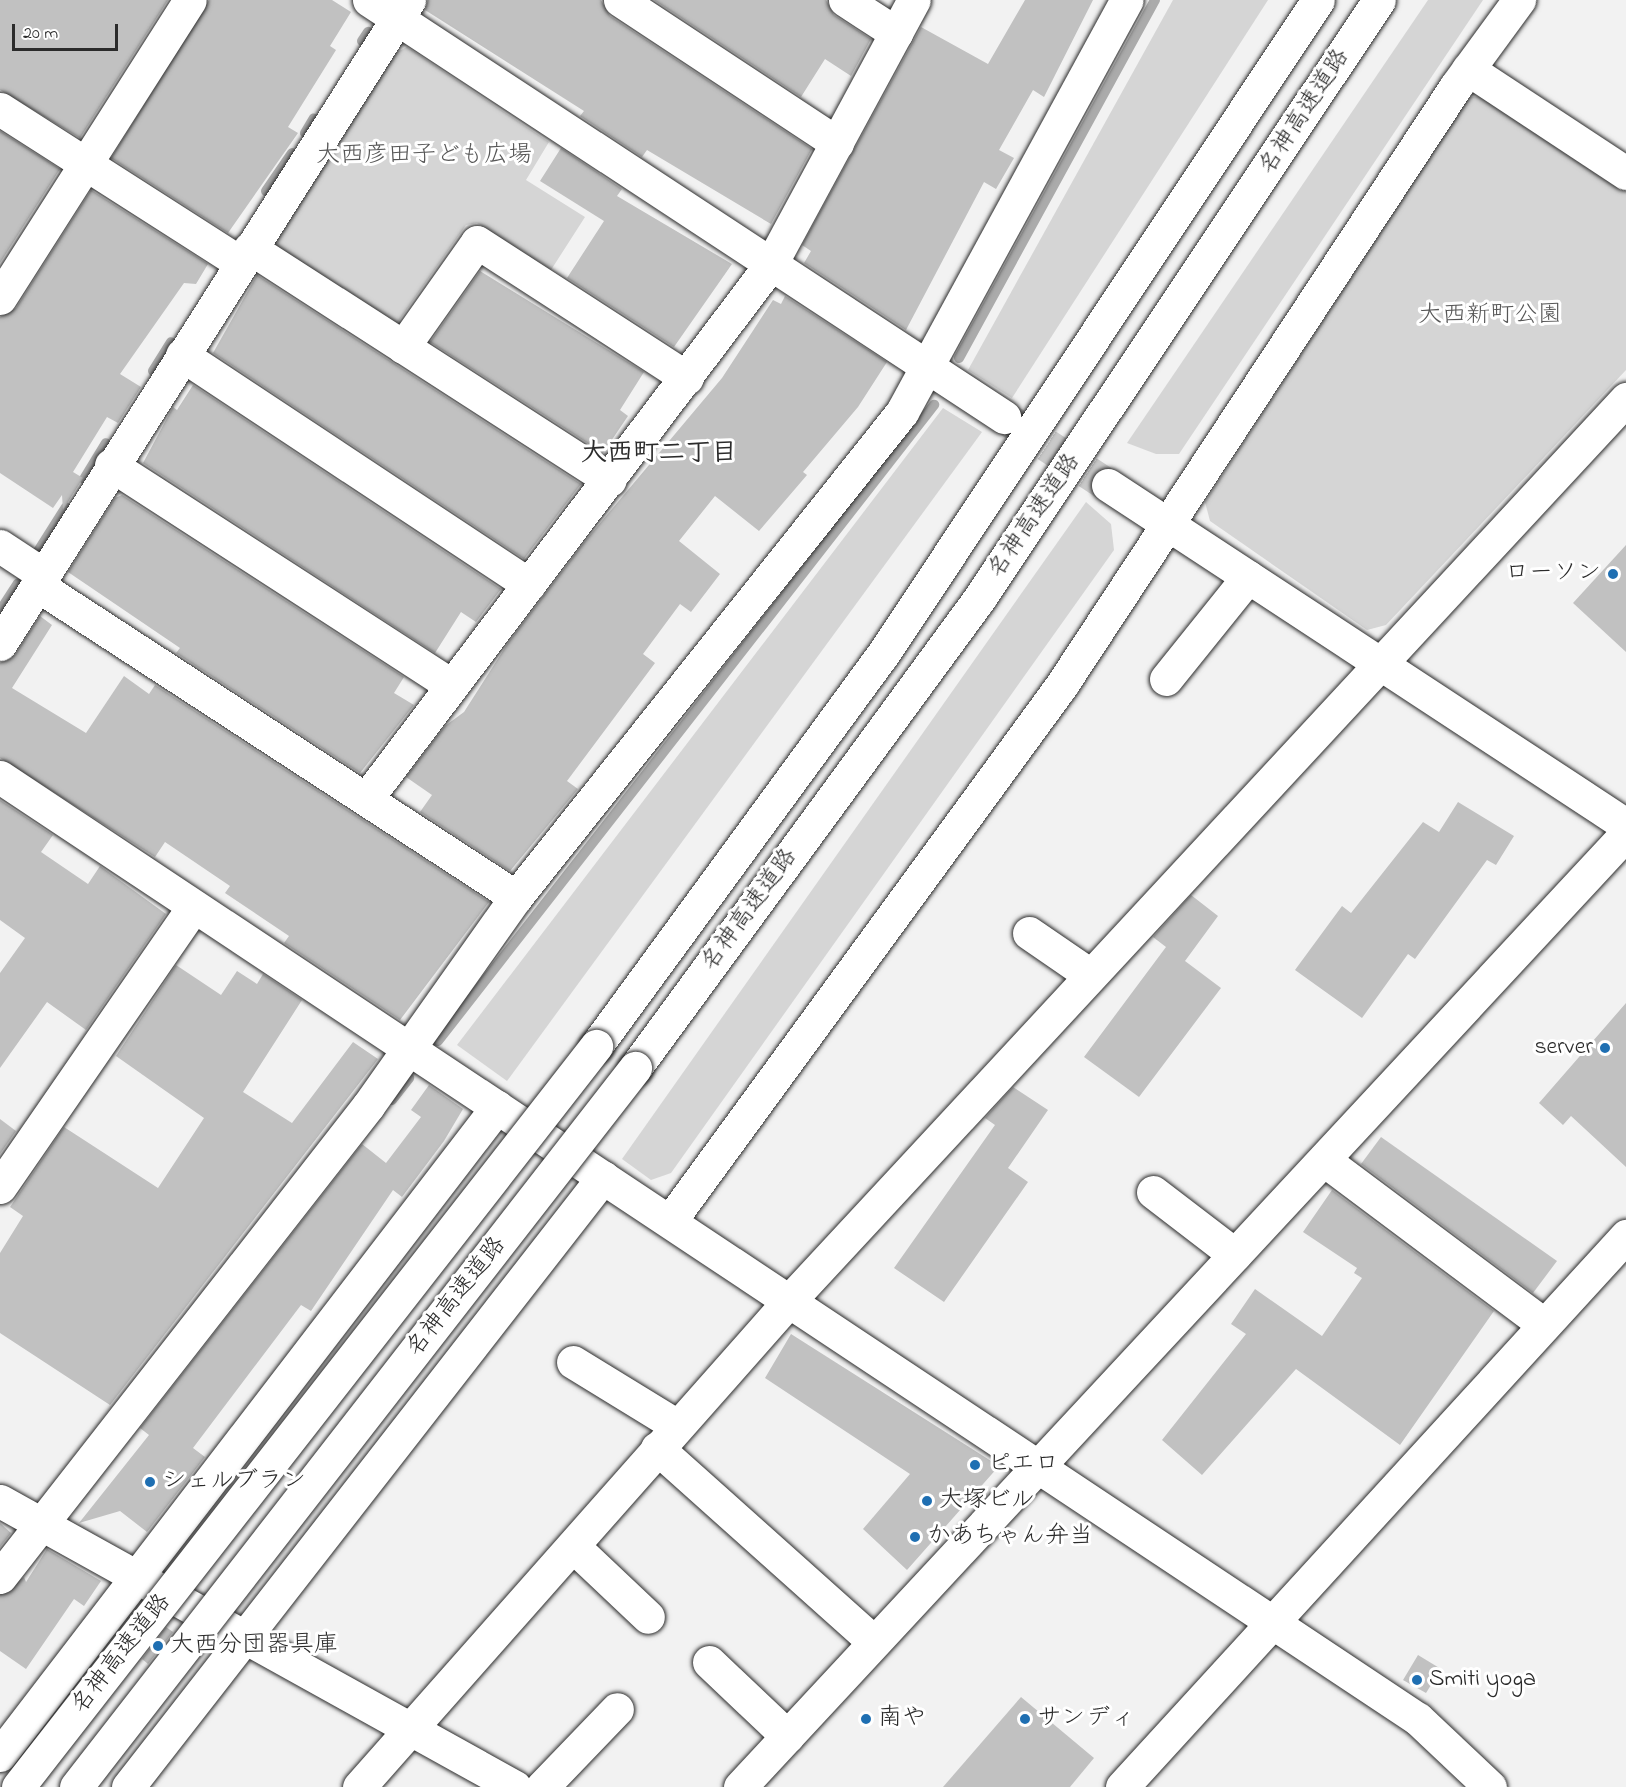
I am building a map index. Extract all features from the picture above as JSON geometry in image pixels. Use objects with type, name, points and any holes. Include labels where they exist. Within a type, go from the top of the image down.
[{"type":"main road","points":[[0,298],[190,0]]},
{"type":"main road","points":[[369,0],[404,9],[771,264],[1004,417]]},
{"type":"main road","points":[[620,0],[837,142]]},
{"type":"main road","points":[[845,0],[896,33]]},
{"type":"main road","points":[[367,798],[610,480],[771,264],[914,0]]},
{"type":"main road","points":[[0,1577],[407,1048],[516,897],[902,412],[1127,0]]},
{"type":"main road","name":"名神高速道路","points":[[18,1787],[596,1046],[883,654],[1318,0]]},
{"type":"main road","name":"名神高速道路","points":[[76,1787],[635,1068],[979,599],[1379,0]]},
{"type":"main road","points":[[670,1221],[1060,686],[1165,523],[1468,69],[1519,0]]},
{"type":"main road","points":[[0,644],[111,465],[404,9]]},
{"type":"main road","points":[[1468,69],[1626,173]]},
{"type":"main road","points":[[0,109],[86,163],[403,347],[610,480]]},
{"type":"main road","points":[[403,347],[477,242],[687,378]]},
{"type":"main road","points":[[182,355],[529,585]]},
{"type":"main road","points":[[358,1787],[789,1301],[1626,399]]},
{"type":"main road","points":[[111,465],[452,686]]},
{"type":"main road","points":[[1108,485],[1626,825]]},
{"type":"main road","points":[[0,546],[40,580],[516,897]]},
{"type":"main road","points":[[1166,679],[1248,577]]},
{"type":"main road","points":[[0,777],[1418,1719],[1489,1787]]},
{"type":"main road","points":[[740,1787],[1626,834]]},
{"type":"main road","points":[[0,1187],[194,906]]},
{"type":"main road","points":[[1029,933],[1090,975]]},
{"type":"main road","points":[[0,1755],[139,1579],[497,1107]]},
{"type":"main road","points":[[1324,1160],[1543,1324]]},
{"type":"main road","points":[[129,1787],[603,1177]]},
{"type":"main road","points":[[1153,1192],[1235,1255]]},
{"type":"main road","points":[[1122,1787],[1271,1621],[1626,1236]]},
{"type":"main road","points":[[573,1362],[666,1437],[874,1642]]},
{"type":"main road","points":[[0,1500],[409,1730],[515,1787]]},
{"type":"main road","points":[[573,1546],[648,1617]]},
{"type":"main road","points":[[709,1662],[787,1736]]},
{"type":"main road","points":[[542,1787],[617,1709]]},
{"type":"green space","points":[[1173,0],[1268,0],[1012,398],[968,370]]},
{"type":"green space","points":[[1428,0],[1483,0],[1179,454],[1156,454],[1127,443]]},
{"type":"green space","name":"大西彦田子ども広場","points":[[407,47],[549,142],[526,180],[585,217],[551,270],[477,223],[466,225],[398,322],[387,324],[277,252],[278,236],[393,54]]},
{"type":"green space","name":"大西新町公園","points":[[1486,96],[1626,190],[1626,370],[1386,625],[1367,630],[1210,521],[1205,502],[1469,97]]},
{"type":"green space","points":[[943,408],[982,432],[507,1081],[457,1045]]},
{"type":"green space","points":[[1086,502],[1111,524],[1114,550],[671,1173],[651,1180],[622,1159]]},
{"type":"building","points":[[0,0],[168,0],[80,138],[0,90]]},
{"type":"building","points":[[209,0],[332,0],[351,12],[330,46],[336,50],[288,127],[298,133],[228,233],[111,158]]},
{"type":"building","points":[[428,0],[601,0],[610,16],[812,149],[771,224],[647,150],[642,157],[580,116],[584,111],[425,10]]},
{"type":"building","points":[[654,0],[826,0],[834,15],[871,39],[851,76],[825,59],[801,97]]},
{"type":"building","points":[[1025,0],[1093,0],[1044,97],[1033,90],[999,150],[1014,158],[996,189],[984,182],[906,330],[804,263],[811,251],[802,245],[921,27],[988,64]]},
{"type":"building","points":[[0,131],[60,169],[0,263]]},
{"type":"building","points":[[561,148],[622,189],[617,196],[732,264],[674,347],[567,278],[604,221],[540,181]]},
{"type":"building","points":[[91,190],[208,264],[196,284],[184,283],[120,374],[141,387],[118,423],[107,417],[73,472],[83,478],[63,510],[62,495],[53,508],[0,473],[0,317],[16,308]]},
{"type":"building","points":[[480,271],[644,372],[620,410],[628,416],[603,453],[430,342]]},
{"type":"building","points":[[257,275],[581,484],[524,559],[213,353]]},
{"type":"building","points":[[785,296],[887,362],[858,407],[803,472],[807,475],[759,531],[715,496],[679,541],[720,574],[691,612],[680,604],[643,654],[655,663],[567,781],[578,789],[510,871],[420,812],[432,795],[406,777],[445,726],[464,712],[508,643],[586,540],[722,378],[773,300],[781,304]]},
{"type":"building","points":[[193,385],[501,589],[476,622],[461,612],[435,653],[143,463],[173,407],[177,410]]},
{"type":"building","points":[[122,495],[404,677],[394,693],[414,705],[360,773],[176,653],[180,648],[68,572],[115,498]]},
{"type":"building","name":"ローソン","points":[[1626,545],[1626,652],[1573,603]]},
{"type":"building","points":[[40,616],[52,625],[12,688],[86,733],[124,676],[149,694],[155,685],[489,902],[400,1020],[284,943],[289,936],[225,893],[230,886],[165,842],[155,857],[0,758],[0,663],[15,655]]},
{"type":"building","points":[[0,800],[53,835],[41,852],[88,884],[100,866],[166,914],[86,1030],[47,1002],[0,1068],[0,973],[25,938],[0,920]]},
{"type":"building","points":[[1458,802],[1514,836],[1496,865],[1487,860],[1415,959],[1408,954],[1362,1018],[1295,970],[1342,906],[1351,913],[1423,822],[1439,832]]},
{"type":"building","points":[[1191,895],[1218,916],[1185,961],[1221,988],[1139,1097],[1084,1057],[1166,947],[1153,937]]},
{"type":"building","points":[[176,965],[221,995],[237,971],[257,984],[263,974],[302,1000],[243,1092],[292,1123],[353,1042],[378,1059],[110,1405],[0,1333],[0,1253],[23,1216],[10,1207],[64,1127],[158,1188],[204,1118],[116,1056]]},
{"type":"building","name":"server","points":[[1626,1003],[1626,1167],[1571,1116],[1563,1125],[1539,1103]]},
{"type":"building","points":[[429,1085],[463,1109],[444,1141],[402,1197],[393,1190],[311,1311],[301,1305],[193,1448],[205,1457],[147,1532],[120,1511],[79,1523],[149,1435],[140,1428],[362,1144],[386,1163],[421,1117],[411,1110]]},
{"type":"building","points":[[1013,1087],[1048,1110],[1008,1168],[1028,1182],[944,1302],[894,1268],[995,1125],[985,1118]]},
{"type":"building","points":[[0,1119],[16,1131],[0,1154]]},
{"type":"building","points":[[1381,1137],[1557,1261],[1533,1293],[1361,1164]]},
{"type":"building","points":[[1332,1190],[1494,1311],[1400,1445],[1296,1369],[1202,1475],[1162,1440],[1246,1334],[1231,1324],[1255,1289],[1322,1336],[1362,1278],[1354,1273],[1357,1268],[1303,1232]]},
{"type":"building","points":[[791,1334],[999,1466],[907,1570],[863,1529],[910,1474],[765,1378]]},
{"type":"building","points":[[0,1523],[11,1533],[0,1547]]},
{"type":"building","points":[[47,1549],[101,1581],[84,1606],[74,1599],[26,1669],[0,1651],[0,1595],[24,1577],[26,1582]]},
{"type":"building","points":[[166,1627],[173,1632],[148,1664],[142,1659]]},
{"type":"building","points":[[1418,1655],[1441,1669],[1426,1693],[1403,1680]]},
{"type":"building","name":"サンディ","points":[[1021,1697],[1094,1758],[1070,1787],[943,1787]]},
{"type":"waterway","points":[[959,358],[1155,0]]},
{"type":"waterway","points":[[362,41],[368,32]]},
{"type":"waterway","points":[[305,133],[314,118]]},
{"type":"waterway","points":[[266,191],[292,153]]},
{"type":"waterway","points":[[153,371],[171,342]]},
{"type":"waterway","points":[[438,1041],[934,405]]},
{"type":"waterway","points":[[84,479],[106,443]]},
{"type":"waterway","points":[[37,553],[66,507]]},
{"type":"waterway","points":[[0,611],[18,583]]},
{"type":"waterway","points":[[392,1100],[409,1078]]},
{"type":"tunnel","points":[[1006,418],[1108,485]]},
{"type":"place","name":"ローソン","points":[[1613,574]]},
{"type":"place","name":"server","points":[[1605,1048]]},
{"type":"place","name":"ピエロ","points":[[975,1465]]},
{"type":"place","name":"シェルブラン","points":[[150,1482]]},
{"type":"place","name":"大塚ビル","points":[[927,1501]]},
{"type":"place","name":"かあちゃん弁当","points":[[915,1537]]},
{"type":"place","name":"大西分団器具庫","points":[[158,1646]]},
{"type":"place","name":"Smiti yoga","points":[[1417,1680]]},
{"type":"place","name":"南や","points":[[866,1719]]},
{"type":"place","name":"サンディ","points":[[1025,1719]]},
{"type":"district","name":"大西町二丁目","points":[[659,455]]}]
